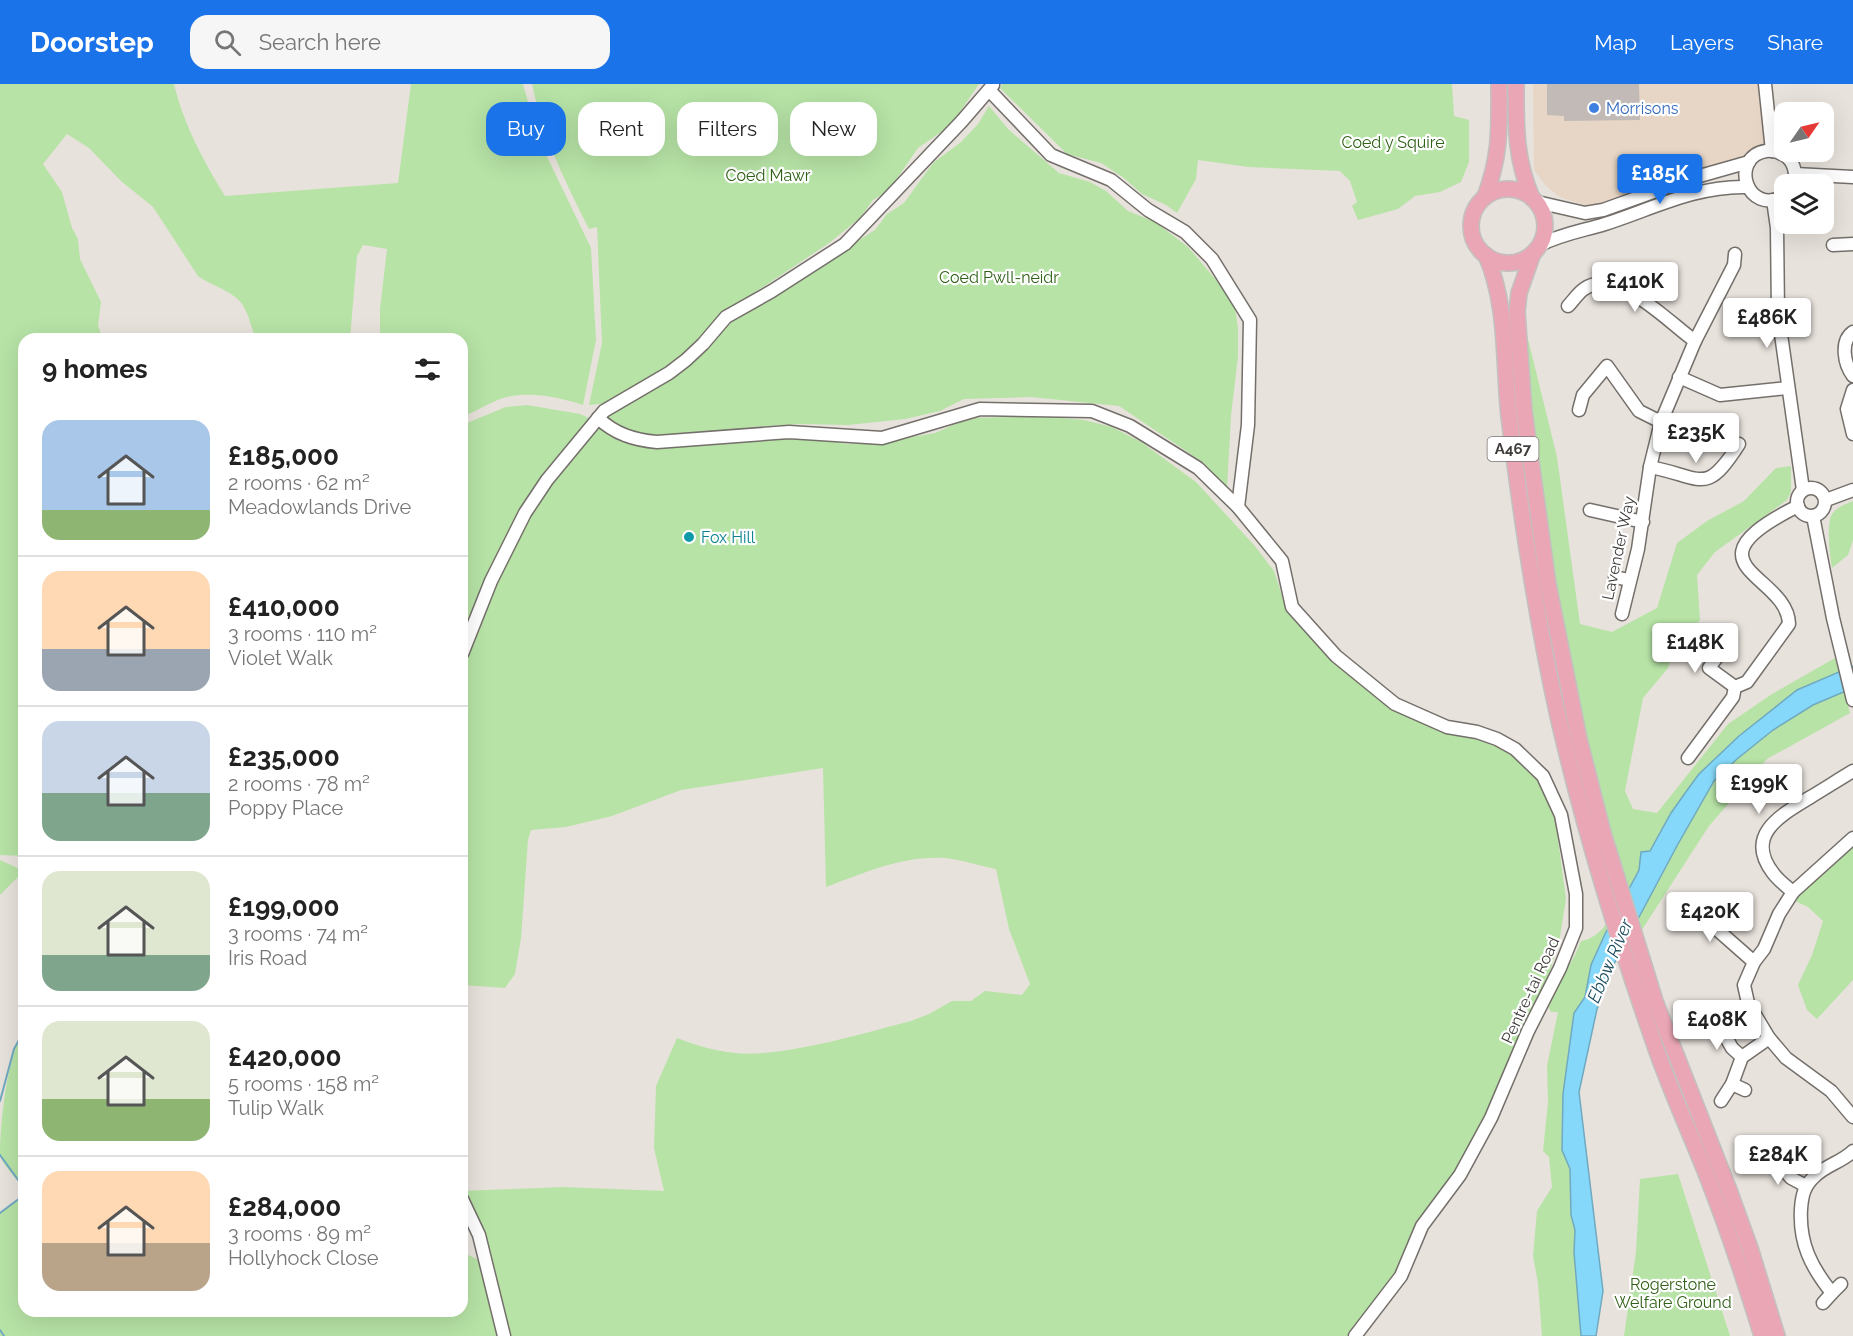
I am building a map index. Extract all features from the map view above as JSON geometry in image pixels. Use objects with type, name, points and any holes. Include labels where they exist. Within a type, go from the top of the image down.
[{"type":"main road","points":[[1499,84],[1499,148],[1496,168],[1485,197],[1473,215],[1471,226],[1478,247],[1486,255],[1496,260],[1514,262],[1537,249],[1545,223],[1522,174],[1516,145],[1516,84]]},
{"type":"main road","points":[[1485,197],[1492,192],[1509,189],[1525,193],[1535,200]]},
{"type":"main road","name":"A467","points":[[1537,249],[1519,292],[1517,312],[1524,411],[1557,640],[1576,728],[1616,875],[1668,1040],[1750,1248],[1777,1336]]},
{"type":"main road","name":"A467","points":[[1486,255],[1496,278],[1500,299],[1509,412],[1543,643],[1573,776],[1625,957],[1653,1041],[1738,1257],[1762,1336]]},
{"type":"street","points":[[1765,84],[1772,151]]},
{"type":"street","points":[[468,639],[491,581],[525,513],[547,480],[604,411],[669,373],[686,360],[726,317],[772,291],[845,244],[992,88],[1051,155],[1111,180],[1148,210],[1185,232],[1212,259],[1250,320],[1248,425],[1238,507]]},
{"type":"street","points":[[1774,198],[1759,198],[1748,187],[1745,176],[1749,162],[1755,155],[1772,151],[1789,159],[1793,174]]},
{"type":"street","points":[[1535,200],[1569,211],[1594,211],[1626,203],[1689,179],[1749,162]]},
{"type":"street","points":[[1834,178],[1853,177]]},
{"type":"street","points":[[1537,249],[1571,232],[1602,225],[1700,192],[1725,186],[1748,187]]},
{"type":"street","points":[[1777,234],[1778,313],[1803,490],[1798,497],[1798,506],[1803,514],[1813,516],[1823,510],[1826,500]]},
{"type":"street","points":[[1833,245],[1853,246]]},
{"type":"street","name":"Lavender Way","points":[[1622,614],[1643,522],[1650,467],[1661,422],[1695,341],[1734,265],[1735,254]]},
{"type":"street","points":[[1568,306],[1585,288],[1601,284],[1619,286],[1632,292],[1695,341]]},
{"type":"street","points":[[1853,332],[1845,341],[1845,359],[1853,376]]},
{"type":"street","points":[[1579,410],[1582,395],[1607,366],[1639,411],[1661,422]]},
{"type":"street","points":[[1679,377],[1720,395],[1787,388]]},
{"type":"street","points":[[1853,390],[1846,409],[1853,434]]},
{"type":"street","name":"Pentre-tai Road","points":[[598,418],[618,433],[638,441],[657,442],[789,432],[882,438],[980,409],[1092,411],[1130,426],[1198,468],[1238,507],[1282,561],[1292,607],[1336,656],[1375,688],[1395,704],[1419,717],[1497,739],[1515,749],[1544,776],[1561,815],[1576,894],[1576,928],[1560,968],[1528,1031],[1505,1088],[1472,1156],[1422,1226],[1401,1276],[1355,1336]]},
{"type":"street","points":[[1650,467],[1690,478],[1710,478],[1722,470],[1739,444]]},
{"type":"street","points":[[1803,490],[1816,489],[1826,500]]},
{"type":"street","points":[[1826,500],[1853,490]]},
{"type":"street","points":[[1735,687],[1747,682],[1789,624],[1788,614],[1781,603],[1747,569],[1742,555],[1745,544],[1770,520],[1798,506]]},
{"type":"street","points":[[1590,510],[1643,522]]},
{"type":"street","points":[[1813,516],[1840,650],[1853,700]]},
{"type":"street","points":[[1615,577],[1629,580]]},
{"type":"street","points":[[1722,640],[1717,657],[1705,671],[1735,687]]},
{"type":"street","points":[[1688,758],[1733,697],[1735,687]]},
{"type":"street","points":[[1793,892],[1768,865],[1763,844],[1766,831],[1776,818],[1787,810],[1853,771]]},
{"type":"street","points":[[1853,838],[1793,892],[1779,914],[1764,949],[1754,962],[1744,985],[1748,1003],[1769,1038],[1786,1058],[1831,1091],[1853,1117]]},
{"type":"street","points":[[1686,903],[1754,962]]},
{"type":"street","points":[[1718,1023],[1732,1048],[1742,1057]]},
{"type":"street","points":[[1721,1101],[1732,1084],[1742,1057],[1769,1038]]},
{"type":"street","points":[[1732,1084],[1745,1089]]},
{"type":"street","points":[[1832,1293],[1816,1274],[1803,1243],[1802,1195],[1806,1186],[1816,1175],[1853,1151]]},
{"type":"street","points":[[1775,1159],[1791,1178],[1806,1186]]},
{"type":"street","points":[[468,1212],[479,1235],[504,1336]]},
{"type":"street","points":[[1823,1303],[1841,1284]]},
{"type":"shaded area","points":[[1533,84],[1765,84],[1772,151],[1603,210],[1560,197],[1546,186],[1534,170]]},
{"type":"green space","points":[[0,84],[174,84],[195,142],[225,196],[398,183],[411,84],[523,84],[528,102],[486,102],[486,156],[547,156],[591,248],[596,340],[583,405],[553,397],[520,395],[500,399],[468,414],[468,333],[380,333],[380,309],[387,249],[363,245],[357,256],[351,333],[254,333],[238,299],[198,276],[153,207],[121,181],[89,148],[67,134],[43,164],[62,192],[72,228],[78,239],[80,259],[101,302],[98,326],[101,333],[18,333],[18,856],[0,855]]},
{"type":"green space","name":"Coed Mawr","points":[[532,84],[979,84],[951,125],[918,148],[889,190],[873,200],[860,218],[829,243],[730,309],[703,340],[668,370],[610,403],[589,405],[602,343],[597,227],[589,229],[555,156],[566,156],[566,102],[536,102]]},
{"type":"green space","name":"Coed y Squire","points":[[1002,84],[1452,84],[1454,116],[1469,120],[1469,162],[1461,182],[1440,192],[1415,196],[1398,209],[1358,220],[1352,206],[1357,202],[1350,181],[1340,171],[1249,167],[1198,160],[1196,179],[1177,213],[1142,194],[1124,178],[1101,163],[1067,154],[1000,88]]},
{"type":"green space","name":"Coed Pwll-neidr","points":[[989,106],[1008,129],[1059,173],[1090,182],[1106,191],[1128,211],[1155,222],[1188,247],[1234,301],[1238,328],[1238,356],[1231,416],[1227,489],[1204,463],[1119,406],[1031,397],[964,399],[940,411],[905,419],[848,425],[800,424],[750,427],[701,435],[643,438],[604,422],[612,412],[746,311],[875,230],[887,214],[904,203],[933,163],[961,142],[978,124]]},
{"type":"green space","points":[[1527,335],[1557,457],[1580,624],[1612,632],[1657,608],[1677,543],[1707,521],[1744,501],[1776,468],[1791,466],[1791,492],[1787,500],[1715,552],[1697,575],[1700,620],[1672,653],[1668,668],[1643,698],[1625,791],[1633,809],[1657,813],[1728,724],[1772,694],[1835,658],[1850,713],[1767,759],[1709,826],[1636,939],[1603,833],[1554,583],[1532,410]]},
{"type":"green space","points":[[527,405],[580,414],[591,419],[556,462],[471,620],[468,621],[468,423],[506,407]]},
{"type":"green space","points":[[1041,416],[1084,420],[1112,427],[1141,442],[1196,482],[1254,545],[1274,571],[1286,608],[1339,664],[1409,717],[1443,731],[1469,734],[1488,741],[1514,754],[1541,780],[1556,825],[1566,899],[1559,943],[1542,995],[1531,1011],[1518,1050],[1494,1106],[1399,1275],[1350,1336],[508,1336],[468,1205],[468,1191],[563,1187],[664,1191],[654,1148],[656,1086],[677,1038],[735,1053],[776,1052],[911,1021],[952,1001],[971,1001],[985,991],[1022,995],[1030,984],[1009,929],[996,869],[946,858],[915,859],[885,866],[826,887],[823,768],[681,790],[612,816],[566,827],[531,830],[528,840],[521,938],[515,974],[505,988],[468,985],[468,650],[527,514],[547,485],[600,426],[637,443],[783,435],[848,444],[879,443],[935,433],[969,418]]},
{"type":"green space","points":[[1853,501],[1853,540],[1848,555],[1832,568],[1829,541],[1830,519],[1836,509]]},
{"type":"green space","points":[[1853,847],[1853,980],[1817,1019],[1807,1010],[1798,985],[1812,955],[1823,921],[1808,907],[1795,901],[1816,876]]},
{"type":"green space","points":[[0,860],[18,868],[18,877],[0,895]]},
{"type":"green space","points":[[1617,910],[1591,965],[1585,997],[1574,1013],[1563,1094],[1562,1150],[1570,1169],[1571,1215],[1575,1230],[1574,1252],[1581,1336],[1542,1336],[1538,1283],[1533,1256],[1537,1211],[1552,1187],[1549,1157],[1543,1151],[1548,1102],[1547,1066],[1558,1012],[1551,1012],[1547,1004],[1581,941],[1597,934]]},
{"type":"green space","points":[[18,1042],[18,1181],[0,1154],[3,1108]]},
{"type":"green space","name":"Rogerstone Welfare Ground","points":[[1678,1174],[1730,1336],[1624,1336],[1636,1252],[1640,1179]]},
{"type":"green space","points":[[18,1200],[18,1317],[468,1317],[468,1255],[481,1261],[502,1336],[0,1336],[0,1213]]},
{"type":"water","name":"Ebbw River","points":[[1853,666],[1853,688],[1813,705],[1773,730],[1714,781],[1614,964],[1597,1009],[1579,1092],[1603,1291],[1596,1336],[1581,1336],[1574,1252],[1575,1230],[1571,1215],[1570,1169],[1562,1150],[1563,1094],[1574,1013],[1585,997],[1591,965],[1639,870],[1641,852],[1650,851],[1671,813],[1699,774],[1739,736],[1797,690]]},
{"type":"building","name":"Morrisons","points":[[1547,84],[1639,84],[1640,120],[1564,121],[1564,116],[1547,115]]},
{"type":"waterway","points":[[0,1101],[18,1042]]},
{"type":"waterway","points":[[0,1155],[18,1180]]},
{"type":"waterway","points":[[0,1213],[18,1200]]},
{"type":"waterway","points":[[0,1330],[4,1336]]},
{"type":"place","name":"Morrisons","points":[[1594,108]]},
{"type":"place","name":"Fox Hill","points":[[689,537]]}]
